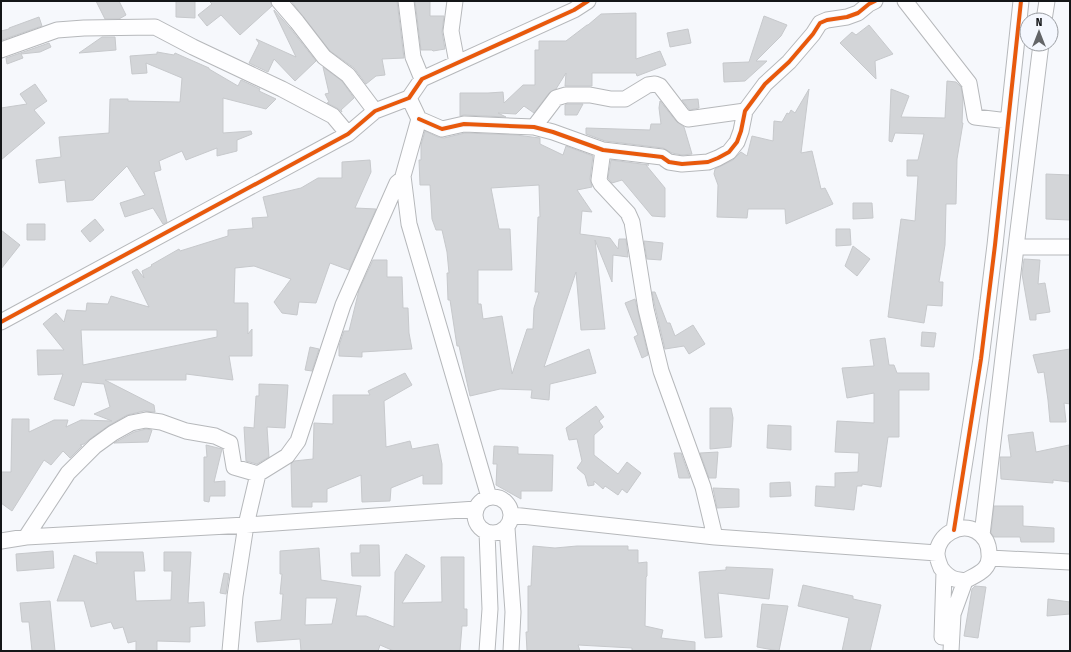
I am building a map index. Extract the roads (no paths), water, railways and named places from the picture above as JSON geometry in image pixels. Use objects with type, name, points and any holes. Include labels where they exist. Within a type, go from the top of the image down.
[{"type":"street","points":[[279,1],[324,57],[348,75],[375,111]]},
{"type":"street","points":[[406,1],[413,57],[422,79]]},
{"type":"street","points":[[455,1],[451,31],[457,63]]},
{"type":"street","points":[[1,322],[348,134],[375,111],[409,98],[422,79],[574,10],[588,1]]},
{"type":"street","points":[[419,120],[442,128],[464,124],[534,127],[553,132],[603,150],[662,157],[669,162],[682,164],[708,162],[729,152],[737,142],[745,111],[765,84],[789,62],[813,34],[820,23],[858,13],[875,1]]},
{"type":"street","points":[[905,1],[969,83],[975,117],[1008,121]]},
{"type":"street","points":[[954,530],[981,359],[995,245],[1021,1]]},
{"type":"street","points":[[1045,12],[1047,1]]},
{"type":"street","points":[[1,50],[57,30],[156,27],[193,47],[282,89],[334,116],[348,134]]},
{"type":"street","points":[[982,535],[1040,52]]},
{"type":"street","points":[[534,127],[556,98],[566,95],[590,95],[611,99],[625,99],[648,85],[655,84],[660,86],[683,116],[688,119],[745,111]]},
{"type":"street","points":[[230,651],[235,596],[246,525],[258,474],[287,456],[298,441],[343,305],[397,183],[403,178],[419,120],[409,98]]},
{"type":"street","points":[[603,150],[599,180],[600,184],[628,213],[632,222],[646,309],[661,371],[703,487],[715,537]]},
{"type":"street","points":[[403,176],[409,224],[489,497]]},
{"type":"street","points":[[1016,247],[1070,247]]},
{"type":"street","points":[[26,537],[68,473],[95,446],[113,433],[131,423],[146,420],[161,422],[186,431],[215,436],[230,443],[234,467],[258,474]]},
{"type":"street","points":[[509,521],[501,532],[494,534],[487,532],[480,529],[476,523],[476,509],[480,502],[489,497],[500,498],[506,502],[510,508],[509,521],[513,612],[511,651]]},
{"type":"street","points":[[1,541],[26,537],[246,525],[476,509]]},
{"type":"street","points":[[509,521],[937,552]]},
{"type":"street","points":[[951,651],[953,614],[965,581],[986,569],[990,558],[989,546],[982,535],[973,530],[964,528],[954,530],[942,539],[937,552],[938,562],[944,572],[952,578],[965,581]]},
{"type":"street","points":[[487,532],[490,609],[487,651]]},
{"type":"street","points":[[990,558],[1070,562]]},
{"type":"street","points":[[941,651],[944,572]]}]
